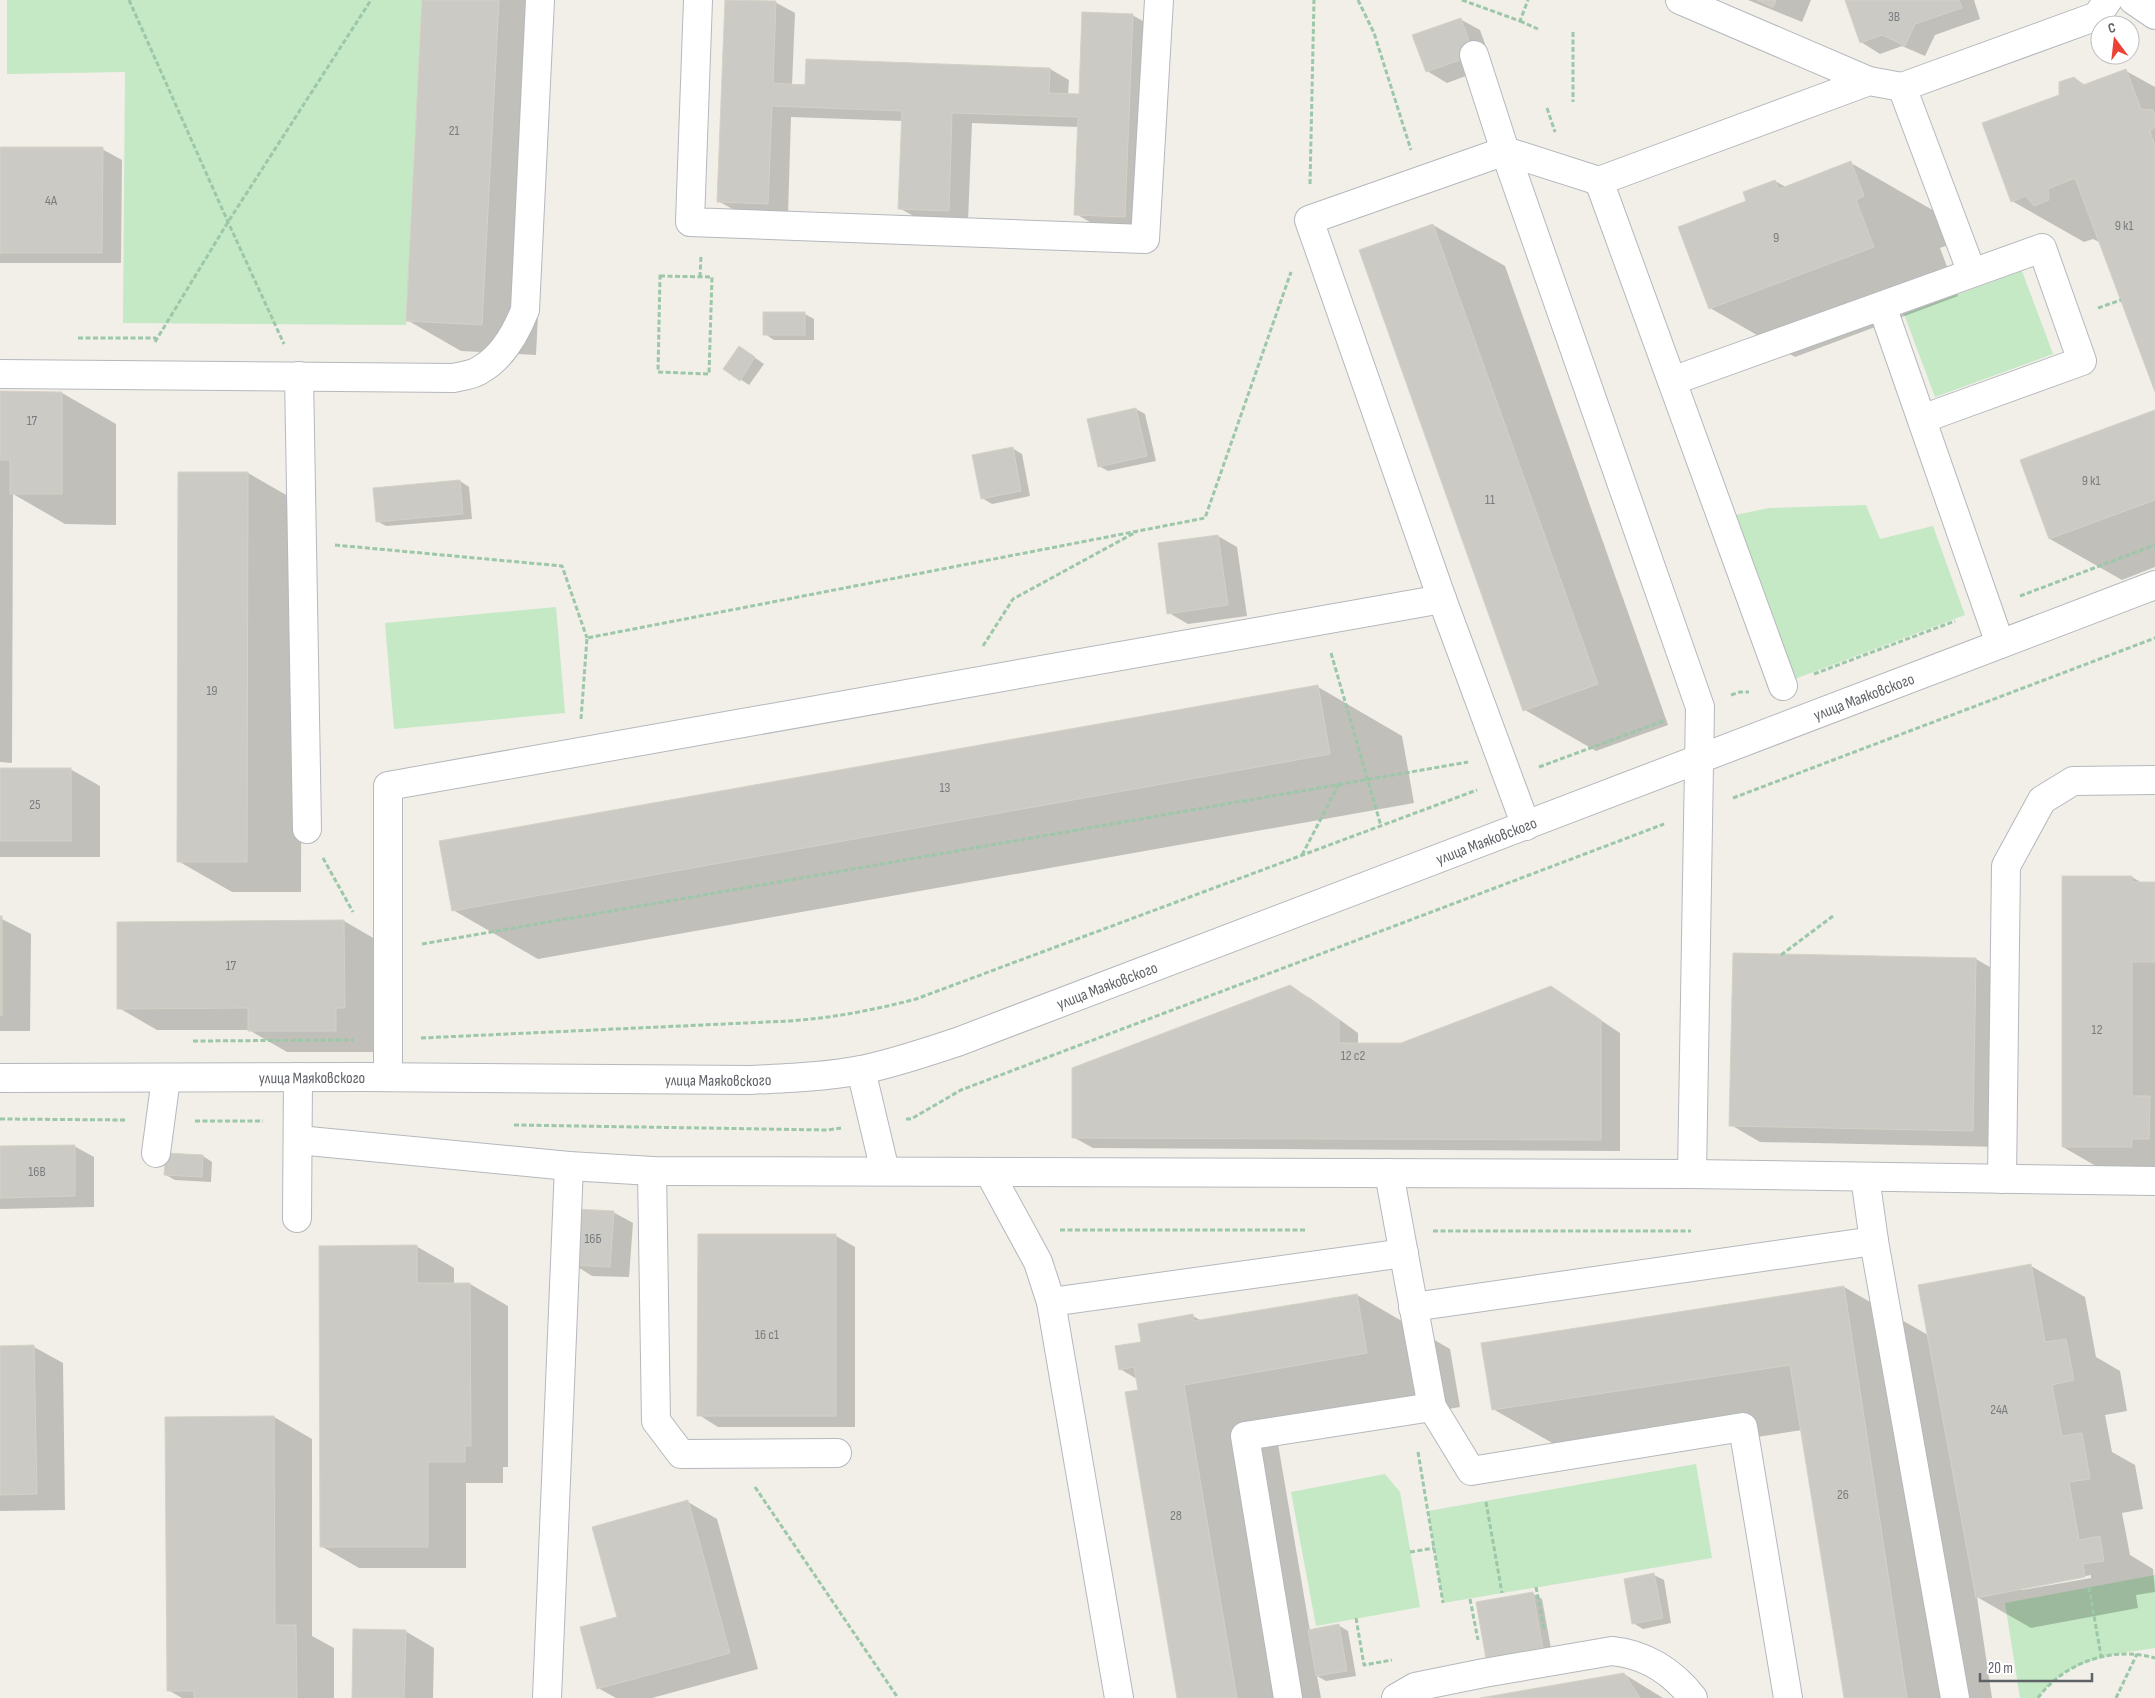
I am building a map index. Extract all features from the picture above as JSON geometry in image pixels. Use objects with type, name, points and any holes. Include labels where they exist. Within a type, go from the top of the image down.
[{"type":"street","points":[[0,374],[453,378],[480,371],[498,356],[516,333],[525,310],[540,0]]},
{"type":"street","points":[[698,0],[690,222],[1146,239],[1159,0]]},
{"type":"street","points":[[1680,0],[1869,81],[1902,87],[2097,16],[2108,0]]},
{"type":"street","points":[[2132,0],[2155,15]]},
{"type":"street","points":[[1474,55],[1505,151],[1700,707],[1692,1174]]},
{"type":"street","points":[[1526,826],[1442,599],[1310,220],[1505,151],[1599,181],[1869,81]]},
{"type":"street","points":[[1902,87],[1972,274]]},
{"type":"street","points":[[1599,181],[1783,686]]},
{"type":"street","points":[[1672,381],[2042,248],[2082,362],[1922,419]]},
{"type":"street","points":[[1882,306],[2000,644]]},
{"type":"street","points":[[299,376],[307,829]]},
{"type":"street","name":"улица Маяковского","points":[[0,1078],[388,1077],[751,1080],[808,1078],[861,1070],[902,1060],[960,1041],[2000,644],[2153,592]]},
{"type":"street","points":[[388,1077],[388,786],[1442,599]]},
{"type":"street","points":[[2002,1179],[2006,866],[2042,800],[2073,781],[2155,780]]},
{"type":"street","points":[[861,1070],[885,1171]]},
{"type":"street","points":[[297,1218],[298,1077]]},
{"type":"street","points":[[156,1153],[166,1078]]},
{"type":"street","points":[[298,1140],[569,1166],[652,1171],[1692,1174],[2155,1181]]},
{"type":"street","points":[[547,1698],[569,1166]]},
{"type":"street","points":[[652,1171],[656,1421],[681,1454],[837,1453]]},
{"type":"street","points":[[988,1172],[1022,1230],[1038,1262],[1051,1302],[1119,1698]]},
{"type":"street","points":[[1389,1173],[1413,1307],[1421,1408],[1471,1471],[1743,1426],[1788,1698]]},
{"type":"street","points":[[1865,1177],[1874,1241],[1955,1698]]},
{"type":"street","points":[[1413,1307],[1874,1241]]},
{"type":"street","points":[[1051,1302],[1402,1242]]},
{"type":"street","points":[[1288,1698],[1245,1436],[1421,1408]]},
{"type":"street","points":[[1398,1696],[1415,1687],[1484,1673],[1595,1653],[1629,1653],[1661,1668],[1674,1678],[1693,1698]]},
{"type":"path","points":[[129,0],[299,376]]},
{"type":"path","points":[[136,374],[228,222],[371,0]]},
{"type":"path","points":[[587,638],[1206,518],[1310,220],[1314,0]]},
{"type":"path","points":[[1358,0],[1374,33],[1420,181]]},
{"type":"path","points":[[1462,0],[1538,29]]},
{"type":"path","points":[[1520,21],[1528,0]]},
{"type":"path","points":[[1573,32],[1573,102]]},
{"type":"path","points":[[660,276],[712,277],[709,374],[658,372],[660,276]]},
{"type":"path","points":[[957,686],[1012,599],[1139,530]]},
{"type":"path","points":[[302,541],[562,566],[587,638],[579,752]]},
{"type":"path","points":[[186,1041],[389,1040],[789,1022],[863,1013],[916,999],[1381,826],[1504,767],[1700,707],[1740,692],[1764,693],[2155,544]]},
{"type":"path","points":[[1321,620],[1381,826]]},
{"type":"path","points":[[388,950],[1368,779],[1504,767]]},
{"type":"path","points":[[1302,855],[1339,784]]},
{"type":"path","points":[[307,829],[353,913]]},
{"type":"path","points":[[1781,954],[1833,916]]},
{"type":"path","points":[[1022,1230],[1310,1230]]},
{"type":"path","points":[[1402,1242],[1692,1231]]},
{"type":"path","points":[[1421,1408],[1434,1548],[1444,1603]]},
{"type":"path","points":[[733,1454],[898,1698]]},
{"type":"path","points":[[1481,1469],[1502,1593]]},
{"type":"path","points":[[1410,1552],[1434,1548]]},
{"type":"path","points":[[1536,1587],[1544,1632]]},
{"type":"path","points":[[2089,1587],[2101,1656]]},
{"type":"path","points":[[1470,1598],[1484,1673]]},
{"type":"path","points":[[1356,1618],[1364,1665],[1394,1659],[1398,1696]]},
{"type":"path","points":[[2116,1698],[2137,1654]]},
{"type":"path","points":[[2038,1698],[2052,1682],[2071,1668],[2101,1656],[2137,1654],[2155,1658]]},
{"type":"green space","points":[[7,0],[422,0],[406,325],[123,323],[125,72],[7,74]]},
{"type":"green space","points":[[2022,271],[2053,354],[1935,397],[1904,314]]},
{"type":"green space","points":[[1866,505],[1880,539],[1933,526],[1965,615],[1768,689],[1711,520],[1769,508]]},
{"type":"green space","points":[[556,607],[565,713],[394,729],[385,623]]},
{"type":"green space","points":[[1696,1464],[1712,1558],[1443,1603],[1428,1511]]},
{"type":"green space","points":[[1385,1474],[1400,1492],[1420,1607],[1316,1626],[1291,1492]]},
{"type":"green space","points":[[2155,1575],[2155,1648],[2122,1653],[2090,1661],[2062,1675],[2049,1685],[2038,1698],[2020,1698],[2005,1603]]},
{"type":"building","points":[[422,0],[499,0],[482,325],[406,321]]},
{"type":"building","points":[[725,0],[776,1],[773,83],[805,85],[806,59],[1050,68],[1049,93],[1079,94],[1082,12],[1133,14],[1125,217],[1074,215],[1078,117],[952,113],[949,211],[898,209],[902,111],[772,106],[768,204],[717,202]]},
{"type":"building","points":[[1757,0],[1776,0],[1773,7]]},
{"type":"building","points":[[1845,0],[1959,0],[1962,8],[1915,24],[1905,46],[1882,35],[1860,43]]},
{"type":"building","points":[[1461,18],[1474,55],[1426,72],[1412,35]]},
{"type":"building","points":[[2126,69],[2141,109],[2153,110],[2155,116],[2155,126],[2150,132],[2155,146],[2155,392],[2075,178],[2048,189],[2049,200],[2034,206],[2026,196],[2011,202],[1982,123],[2059,95],[2059,82],[2074,77],[2083,85]]},
{"type":"building","points":[[0,147],[103,147],[102,253],[0,253]]},
{"type":"building","points":[[1851,161],[1864,196],[1856,200],[1874,247],[1709,309],[1678,227],[1746,201],[1743,192],[1775,180],[1779,189]]},
{"type":"building","points":[[1433,224],[1598,684],[1523,711],[1359,250]]},
{"type":"building","points":[[763,312],[805,312],[805,335],[763,335]]},
{"type":"building","points":[[739,346],[755,357],[740,381],[723,369]]},
{"type":"building","points":[[0,391],[62,392],[62,494],[10,494],[10,460],[0,460]]},
{"type":"building","points":[[1136,408],[1147,456],[1098,467],[1087,419]]},
{"type":"building","points":[[2155,410],[2155,500],[2049,539],[2020,460]]},
{"type":"building","points":[[1013,447],[1021,491],[981,499],[972,455]]},
{"type":"building","points":[[178,472],[248,472],[247,862],[177,862]]},
{"type":"building","points":[[460,480],[463,514],[376,522],[373,488]]},
{"type":"building","points":[[1218,535],[1228,605],[1167,614],[1158,543]]},
{"type":"building","points":[[1318,685],[1330,754],[452,911],[439,841]]},
{"type":"building","points":[[0,768],[71,768],[71,841],[0,841]]},
{"type":"building","points":[[2062,876],[2132,876],[2132,882],[2155,882],[2155,962],[2132,962],[2132,1096],[2150,1096],[2149,1139],[2132,1139],[2132,1147],[2062,1147]]},
{"type":"building","points":[[0,916],[2,916],[2,1015],[0,1015]]},
{"type":"building","points":[[344,920],[345,1008],[336,1008],[336,1031],[248,1031],[248,1008],[117,1009],[117,922]]},
{"type":"building","points":[[1733,953],[1976,958],[1973,1131],[1729,1126]]},
{"type":"building","points":[[1290,985],[1339,1020],[1339,1043],[1401,1043],[1551,986],[1601,1020],[1601,1140],[1072,1138],[1072,1068]]},
{"type":"building","points":[[75,1145],[75,1196],[0,1198],[0,1146]]},
{"type":"building","points":[[166,1153],[203,1155],[202,1177],[164,1175]]},
{"type":"building","points":[[575,1209],[614,1211],[610,1267],[572,1265]]},
{"type":"building","points":[[698,1234],[836,1234],[836,1416],[697,1416]]},
{"type":"building","points":[[417,1245],[417,1283],[470,1283],[471,1446],[465,1446],[465,1462],[428,1462],[428,1547],[320,1547],[319,1246]]},
{"type":"building","points":[[2031,1264],[2045,1342],[2066,1339],[2074,1380],[2052,1385],[2062,1436],[2082,1433],[2090,1479],[2069,1482],[2079,1540],[2100,1536],[2104,1561],[2083,1564],[2085,1577],[1976,1598],[1918,1285]]},
{"type":"building","points":[[1844,1286],[1907,1698],[1844,1698],[1790,1365],[1492,1410],[1481,1343]]},
{"type":"building","points":[[1357,1294],[1367,1353],[1184,1385],[1237,1698],[1177,1698],[1125,1392],[1138,1390],[1134,1367],[1119,1370],[1115,1346],[1141,1342],[1138,1324],[1193,1314],[1194,1321]]},
{"type":"building","points":[[34,1345],[37,1494],[0,1495],[0,1346]]},
{"type":"building","points":[[274,1416],[275,1625],[296,1625],[297,1698],[194,1698],[194,1691],[167,1691],[165,1417]]},
{"type":"building","points":[[688,1500],[730,1653],[597,1689],[580,1627],[617,1617],[592,1527]]},
{"type":"building","points":[[1654,1573],[1663,1618],[1632,1624],[1624,1579]]},
{"type":"building","points":[[1533,1592],[1543,1649],[1486,1659],[1476,1602]]},
{"type":"building","points":[[1339,1624],[1347,1671],[1316,1676],[1308,1630]]},
{"type":"building","points":[[353,1629],[406,1630],[404,1698],[352,1698]]},
{"type":"building","points":[[1624,1673],[1640,1698],[1480,1698]]}]
